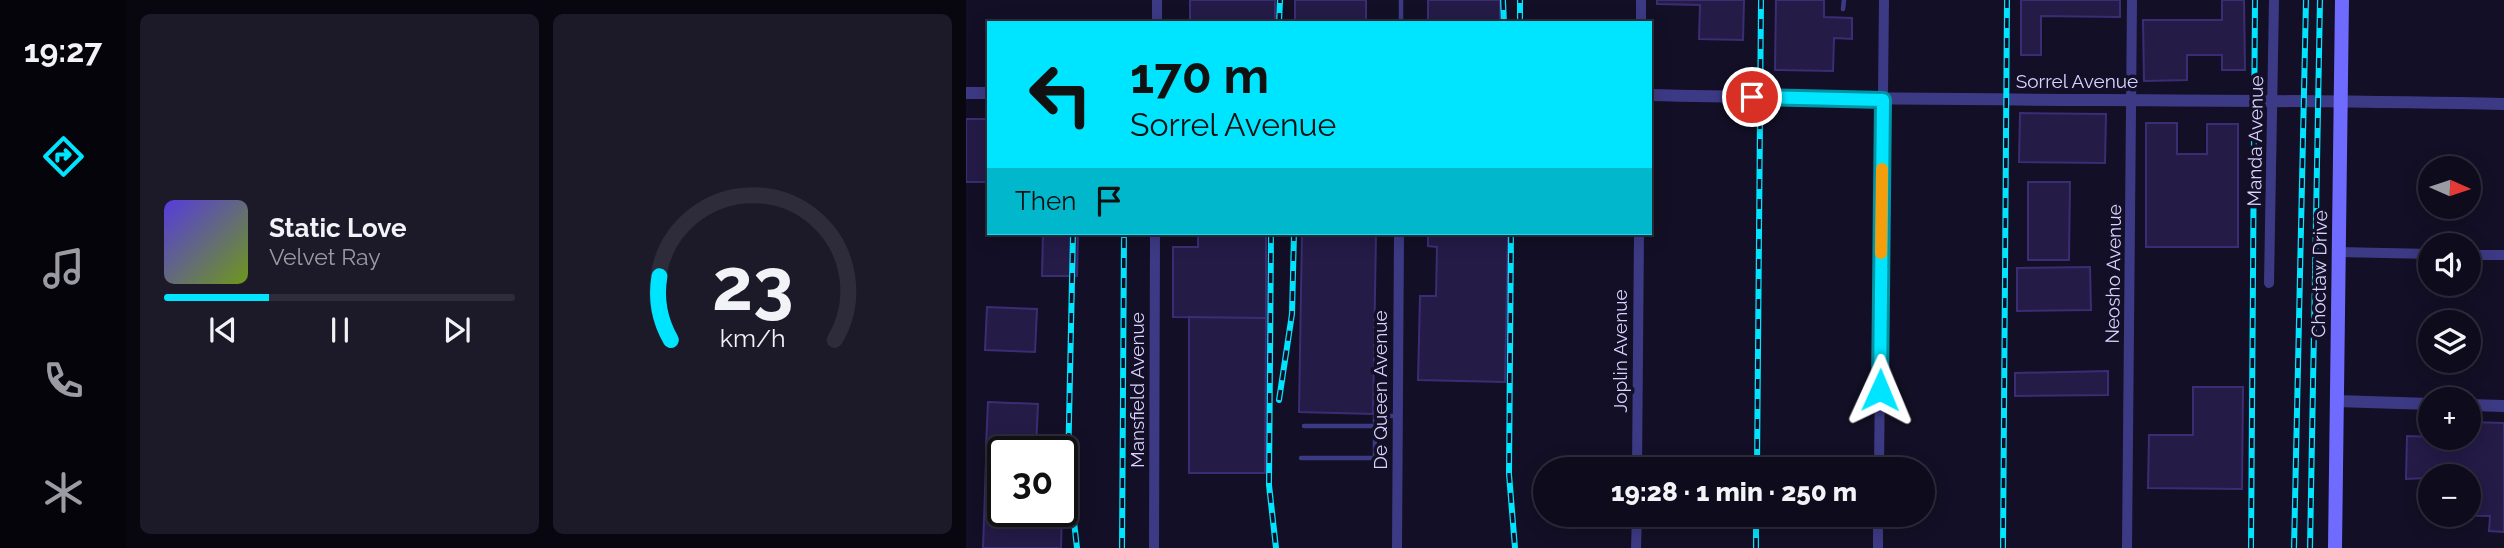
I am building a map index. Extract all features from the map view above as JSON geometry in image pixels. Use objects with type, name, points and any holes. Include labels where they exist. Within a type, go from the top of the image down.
[{"type":"main road","name":"Choctaw Drive","points":[[2335,548],[2342,0]]},
{"type":"street","points":[[1157,0],[1157,21]]},
{"type":"street","points":[[1641,0],[1641,21]]},
{"type":"street","points":[[1879,457],[1885,0]]},
{"type":"street","name":"Neosho Avenue","points":[[2127,548],[2132,0]]},
{"type":"street","name":"Manda Avenue","points":[[2269,283],[2274,0]]},
{"type":"street","points":[[966,93],[987,93]]},
{"type":"street","name":"Sorrel Avenue","points":[[1652,95],[1883,100],[2504,104]]},
{"type":"street","name":"Mansfield Avenue","points":[[1154,548],[1156,235]]},
{"type":"street","name":"De Queen Avenue","points":[[1397,548],[1399,235]]},
{"type":"street","name":"Joplin Avenue","points":[[1637,457],[1639,235]]},
{"type":"street","points":[[2338,252],[2418,254]]},
{"type":"street","points":[[2481,255],[2504,255]]},
{"type":"street","points":[[2336,401],[2418,404]]},
{"type":"street","points":[[2481,405],[2504,406]]},
{"type":"street","points":[[1636,548],[1637,527]]},
{"type":"street","points":[[1878,527],[1878,548]]},
{"type":"lane","points":[[1401,0],[1401,21]]},
{"type":"lane","points":[[1843,9],[1844,0]]},
{"type":"lane","points":[[1301,458],[1375,458],[1375,416],[1398,416]]},
{"type":"lane","points":[[1304,426],[1375,426]]},
{"type":"building","points":[[1190,0],[1275,0],[1275,21],[1190,21]]},
{"type":"building","points":[[1295,0],[1366,0],[1366,21],[1295,21]]},
{"type":"building","points":[[1428,0],[1500,0],[1500,21],[1428,21]]},
{"type":"building","points":[[1657,0],[1744,0],[1743,40],[1699,39],[1700,5],[1657,4]]},
{"type":"building","points":[[1776,0],[1824,0],[1824,17],[1852,18],[1852,39],[1834,38],[1833,71],[1775,70]]},
{"type":"building","points":[[2021,0],[2120,0],[2120,17],[2041,16],[2041,55],[2021,55]]},
{"type":"building","points":[[2222,0],[2244,0],[2245,70],[2222,70],[2222,55],[2187,55],[2187,80],[2144,81],[2143,20],[2222,20]]},
{"type":"building","points":[[2020,113],[2106,114],[2105,163],[2019,162]]},
{"type":"building","points":[[966,119],[987,119],[987,182],[966,182]]},
{"type":"building","points":[[2146,123],[2177,123],[2177,154],[2207,154],[2207,124],[2238,124],[2238,247],[2146,247]]},
{"type":"building","points":[[2028,182],[2070,182],[2069,260],[2028,260]]},
{"type":"building","points":[[1043,235],[1078,235],[1077,276],[1042,276]]},
{"type":"building","points":[[1198,235],[1266,235],[1266,318],[1173,317],[1173,247],[1198,247]]},
{"type":"building","points":[[1302,235],[1376,235],[1373,414],[1299,412]]},
{"type":"building","points":[[1428,235],[1508,235],[1505,382],[1418,380],[1420,296],[1436,296],[1437,247],[1428,246]]},
{"type":"building","points":[[2090,267],[2091,310],[2017,311],[2017,268]]},
{"type":"building","points":[[987,307],[1037,309],[1035,352],[985,350]]},
{"type":"building","points":[[1189,317],[1266,318],[1265,473],[1189,473]]},
{"type":"building","points":[[2108,371],[2108,395],[2015,396],[2015,373]]},
{"type":"building","points":[[2193,387],[2243,387],[2242,489],[2148,488],[2149,435],[2193,435]]},
{"type":"building","points":[[988,402],[1038,404],[1037,436],[987,436],[986,446]]},
{"type":"building","points":[[2481,422],[2504,423],[2504,532],[2489,531],[2490,516],[2481,516],[2481,464],[2418,464],[2418,478],[2406,479],[2407,436],[2418,436],[2418,450],[2481,450]]},
{"type":"building","points":[[986,462],[987,527],[1062,527],[1061,548],[983,548]]},
{"type":"railway","points":[[1279,21],[1280,0]]},
{"type":"railway","points":[[1503,0],[1504,21]]},
{"type":"railway","points":[[1520,0],[1520,21]]},
{"type":"railway","points":[[1757,457],[1761,0]]},
{"type":"railway","points":[[2003,548],[2007,0]]},
{"type":"railway","points":[[2251,548],[2255,0]]},
{"type":"railway","points":[[2294,548],[2306,0]]},
{"type":"railway","points":[[2310,548],[2320,0]]},
{"type":"railway","points":[[1073,235],[1068,469],[1077,548]]},
{"type":"railway","points":[[1122,548],[1124,235]]},
{"type":"railway","points":[[1271,235],[1269,485],[1276,548]]},
{"type":"railway","points":[[1279,400],[1292,314],[1294,235]]},
{"type":"railway","points":[[1511,235],[1509,474],[1515,548]]},
{"type":"railway","points":[[1756,527],[1756,548]]},
{"type":"slow traffic","points":[[1881,253],[1882,169]]},
{"type":"route","points":[[1752,97],[1883,100],[1880,390]]}]
